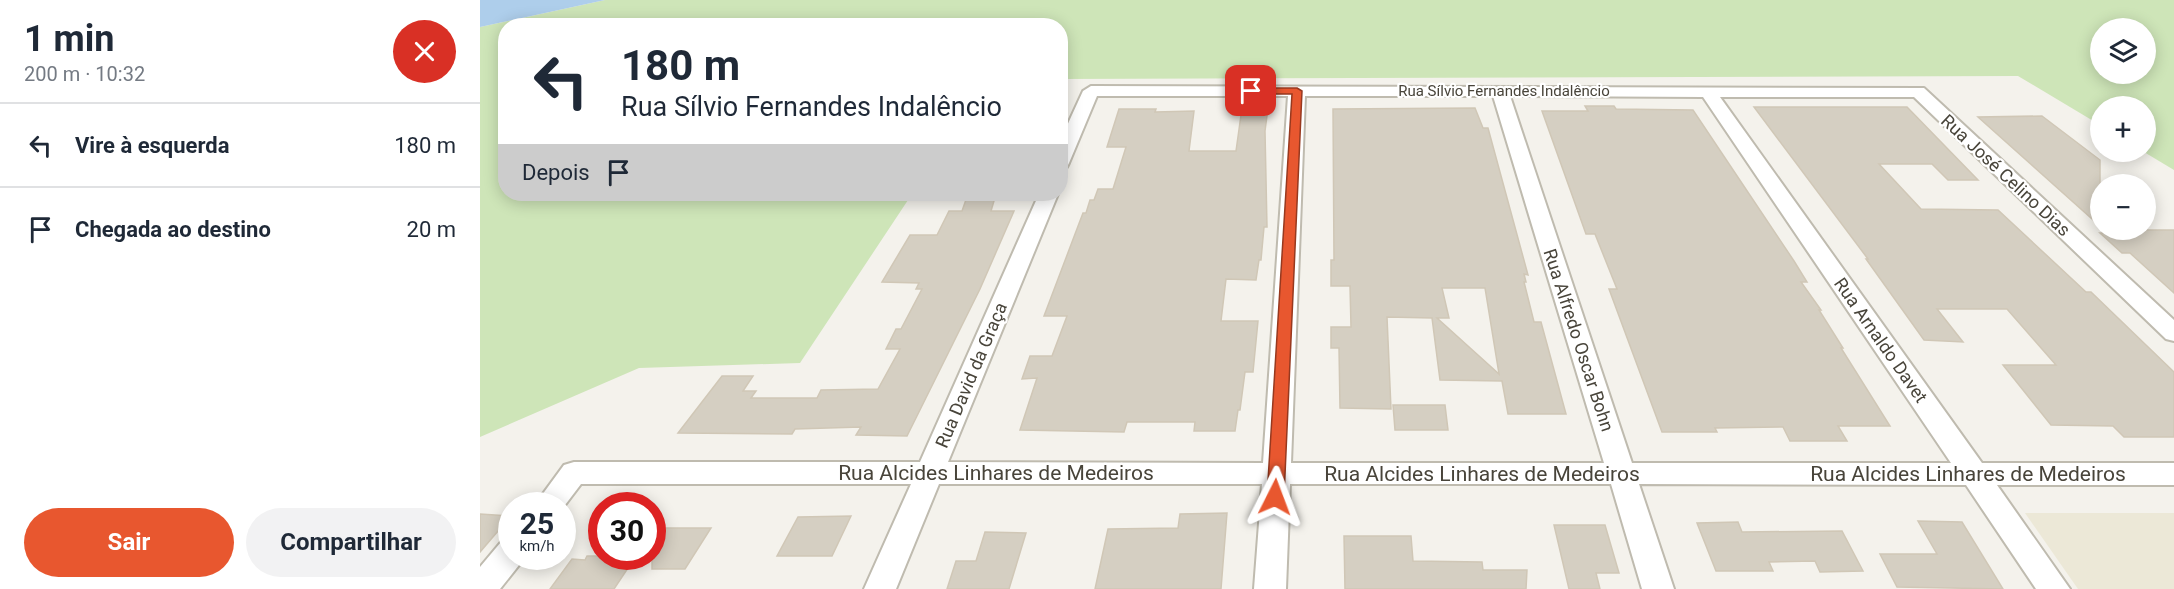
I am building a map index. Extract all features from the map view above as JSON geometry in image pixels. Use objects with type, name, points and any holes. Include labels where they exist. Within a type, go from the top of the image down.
[{"type":"street","name":"Rua Sílvio Fernandes Indalêncio","points":[[1068,144],[1091,91],[1918,92]]},
{"type":"street","points":[[1270,589],[1297,91]]},
{"type":"street","name":"Rua Alfredo Oscar Bohn","points":[[1500,91],[1658,589]]},
{"type":"street","name":"Rua Arnaldo Davet","points":[[1708,92],[2054,589]]},
{"type":"street","name":"Rua José Celino Dias","points":[[1918,92],[2174,333]]},
{"type":"street","name":"Rua David da Graça","points":[[880,589],[1045,201]]},
{"type":"street","name":"Rua Alcides Linhares de Medeiros","points":[[559,492],[574,473],[2174,474]]},
{"type":"street","points":[[481,589],[498,568]]},
{"type":"shaded area","points":[[2025,513],[2174,513],[2174,589],[2078,589]]},
{"type":"green space","points":[[605,0],[2174,0],[2174,170],[2156,159],[2156,96],[2090,96],[2090,119],[2018,76],[1068,79],[1068,18],[522,18]]},
{"type":"green space","points":[[498,23],[498,201],[907,201],[800,363],[639,368],[480,437],[480,27]]},
{"type":"water","points":[[480,0],[605,0],[522,18],[498,18],[498,23],[480,27]]},
{"type":"building","points":[[1585,106],[1614,106],[1616,109],[1693,110],[1794,261],[1807,282],[1801,282],[1821,310],[1819,310],[1843,348],[1841,348],[1890,426],[1838,426],[1847,441],[1790,441],[1783,427],[1715,428],[1717,432],[1662,432],[1609,289],[1617,289],[1595,234],[1586,234],[1542,111],[1588,111]]},
{"type":"building","points":[[1754,107],[1907,107],[1978,180],[1948,180],[1932,164],[1879,164],[1921,209],[1998,210],[2086,292],[2091,292],[2174,372],[2174,437],[2124,437],[2113,426],[2051,425],[2003,365],[2056,365],[2007,309],[1937,309],[1963,342],[1924,340],[1866,259],[1868,259]]},
{"type":"building","points":[[1242,108],[1268,108],[1265,131],[1267,227],[1264,227],[1261,260],[1259,260],[1256,280],[1226,279],[1221,321],[1258,321],[1253,372],[1245,372],[1235,431],[1194,431],[1195,422],[1127,422],[1124,432],[1020,430],[1037,378],[1022,379],[1030,356],[1052,356],[1067,316],[1044,316],[1083,213],[1086,213],[1090,200],[1094,200],[1098,189],[1113,189],[1126,147],[1107,147],[1119,109],[1156,109],[1155,112],[1194,111],[1189,151],[1236,151]]},
{"type":"building","points":[[1475,108],[1483,128],[1488,128],[1528,275],[1524,274],[1526,282],[1524,282],[1534,322],[1541,322],[1566,414],[1508,414],[1502,381],[1440,380],[1432,318],[1387,317],[1391,409],[1340,408],[1339,348],[1331,348],[1331,327],[1351,327],[1350,286],[1331,286],[1331,260],[1334,260],[1333,109]],"holes":[[[1442,288],[1485,288],[1499,374],[1437,318],[1449,318]]]},
{"type":"building","points":[[2042,116],[2090,152],[2090,162],[2100,162],[2100,174],[2090,174],[2090,217],[1978,117]]},
{"type":"building","points":[[966,201],[994,201],[991,211],[1014,211],[980,289],[907,436],[856,435],[861,427],[795,429],[792,434],[678,433],[722,376],[753,376],[743,391],[756,391],[751,398],[817,398],[821,390],[878,389],[900,349],[886,349],[896,329],[901,329],[922,289],[916,289],[919,283],[882,282],[910,235],[937,235],[949,211],[962,211]]},
{"type":"building","points":[[2156,230],[2174,230],[2174,293],[2130,253],[2122,253],[2108,240],[2156,240]]},
{"type":"building","points":[[1393,405],[1445,405],[1448,430],[1395,430]]},
{"type":"building","points":[[1227,513],[1221,589],[1095,589],[1108,529],[1178,528],[1180,514]]},
{"type":"building","points":[[480,514],[498,515],[498,531],[480,552]]},
{"type":"building","points":[[851,516],[832,556],[777,556],[798,517]]},
{"type":"building","points":[[1918,521],[1962,522],[2003,589],[1897,587],[1880,554],[1937,554]]},
{"type":"building","points":[[1738,522],[1742,532],[1842,531],[1863,571],[1820,572],[1815,561],[1769,562],[1773,571],[1716,571],[1697,523]]},
{"type":"building","points":[[1554,525],[1605,525],[1619,573],[1596,573],[1600,589],[1569,589]]},
{"type":"building","points":[[666,528],[711,528],[685,569],[666,569]]},
{"type":"building","points":[[985,532],[1026,533],[1009,589],[947,589],[956,561],[976,561]]},
{"type":"building","points":[[1344,536],[1411,536],[1413,561],[1482,562],[1483,570],[1527,570],[1526,589],[1345,589]]},
{"type":"building","points":[[588,556],[588,570],[627,570],[614,589],[550,589],[564,570],[576,570],[576,559],[585,560]]},
{"type":"route","points":[[1251,91],[1297,91],[1275,497]]}]
